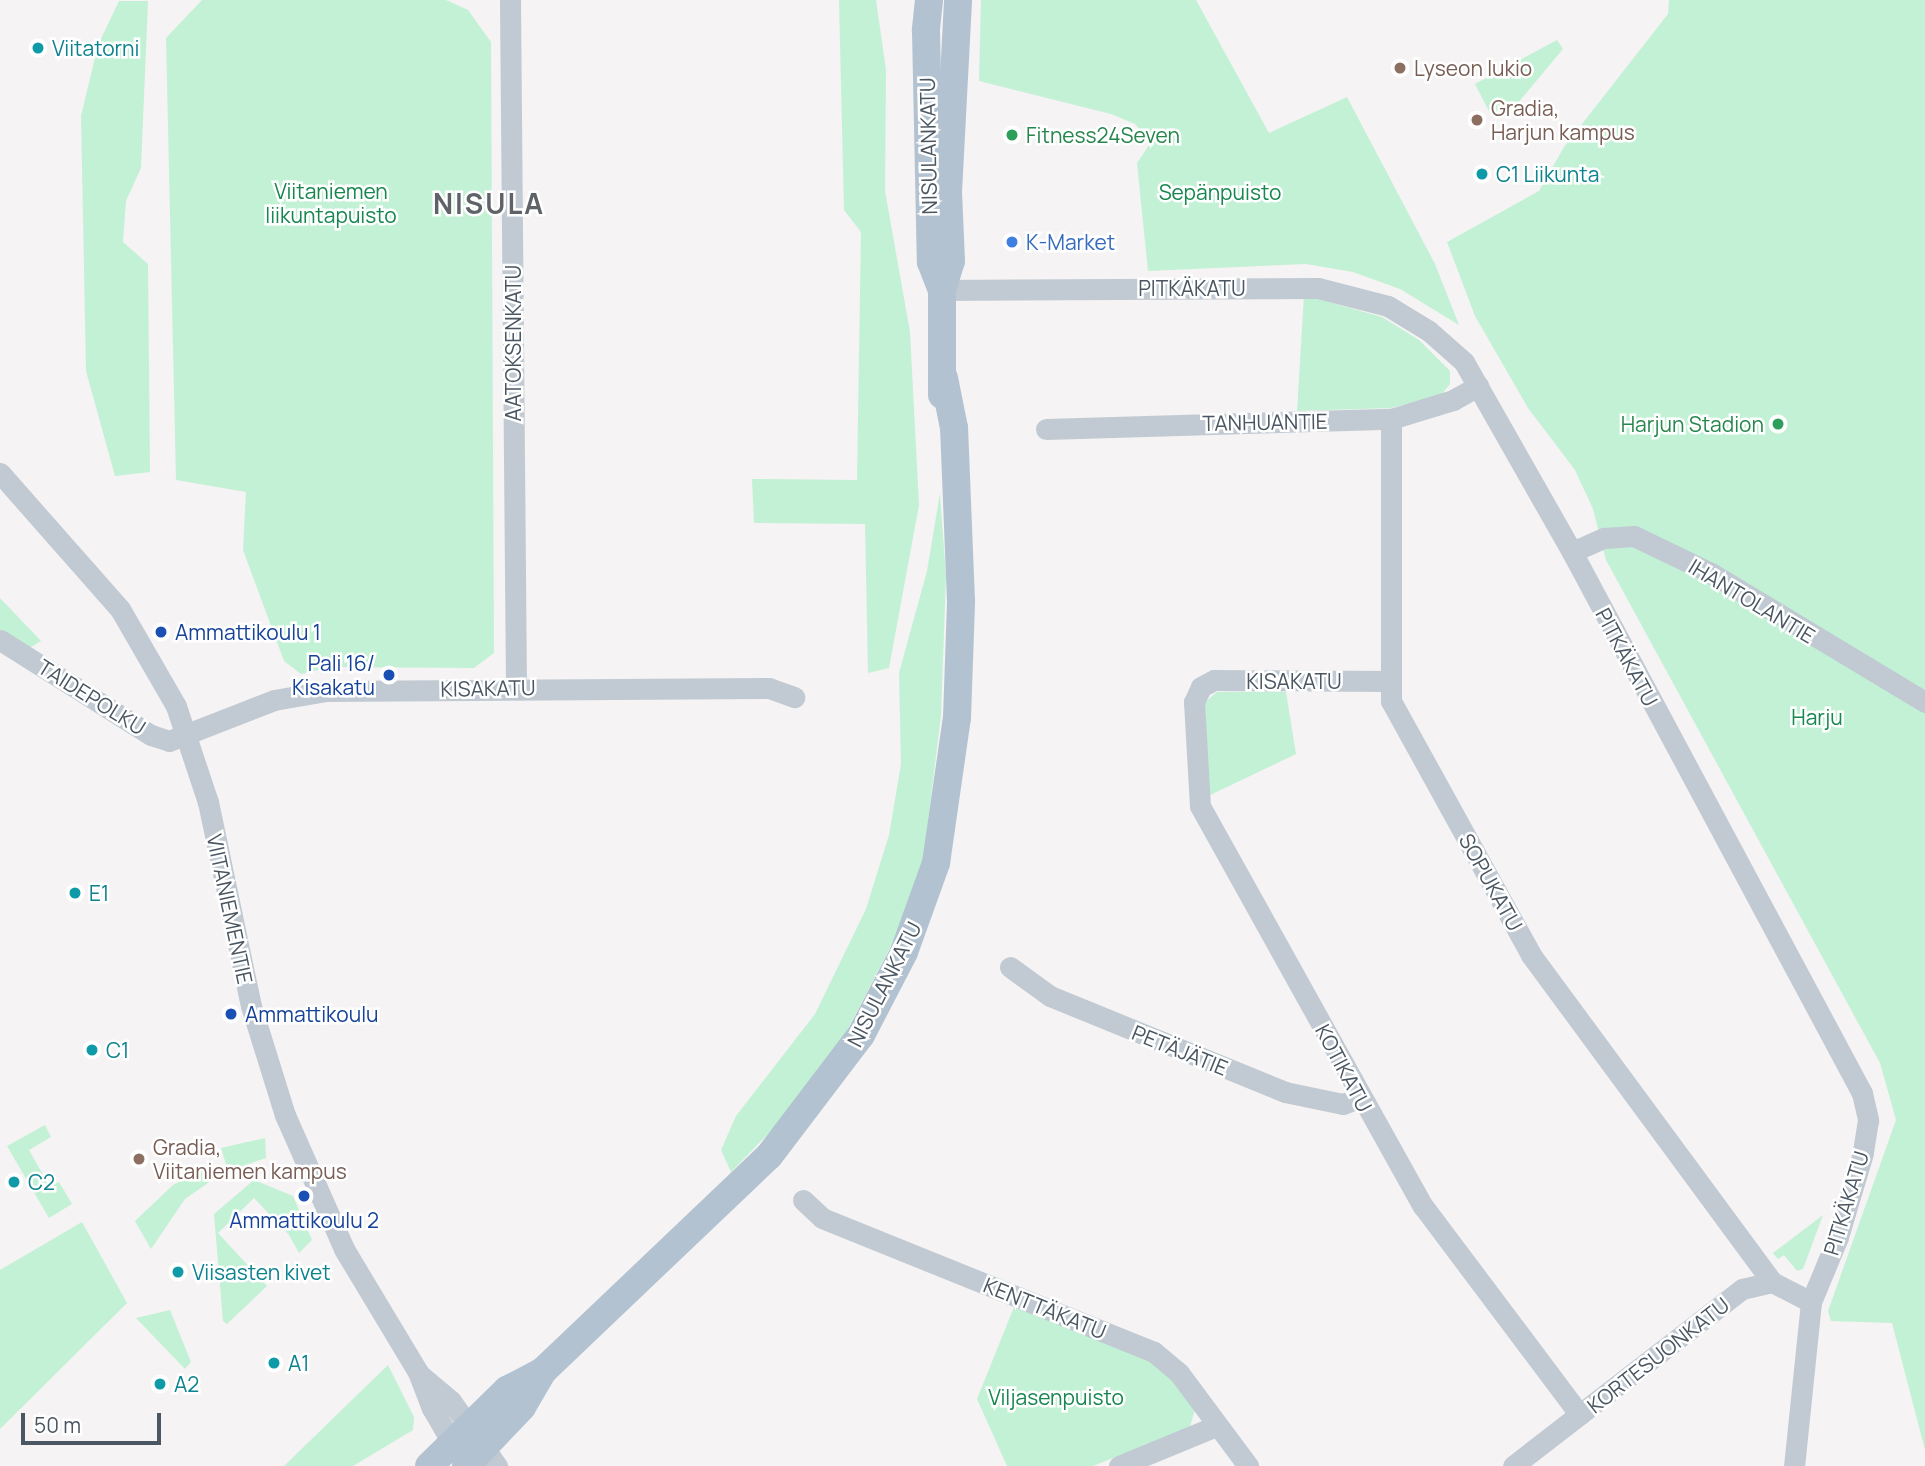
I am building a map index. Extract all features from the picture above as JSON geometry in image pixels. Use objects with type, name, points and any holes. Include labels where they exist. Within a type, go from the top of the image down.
[{"type":"main road","name":"NISULANKATU","points":[[429,1466],[472,1453],[507,1391],[543,1371],[769,1156],[861,1035],[905,951],[936,863],[952,776],[961,601],[954,477],[940,428],[944,378],[942,290],[930,248],[929,0]]},
{"type":"main road","name":"NISULANKATU","points":[[942,290],[951,261],[948,192],[958,0]]},
{"type":"street","name":"AATOKSENKATU","points":[[510,0],[516,687]]},
{"type":"street","name":"PITKÄKATU","points":[[942,290],[1318,288],[1358,295],[1411,319],[1450,348],[1478,386],[1572,552],[1862,1093],[1868,1120],[1854,1191],[1811,1301],[1794,1466]]},
{"type":"street","name":"TANHUANTIE","points":[[1046,429],[1391,419],[1453,400],[1478,386]]},
{"type":"street","name":"SOPUKATU","points":[[1391,419],[1388,681],[1391,701],[1531,955],[1772,1282]]},
{"type":"street","name":"VIITANIEMENTIE","points":[[0,473],[120,609],[145,645],[187,734],[208,802],[251,1006],[308,1176],[344,1249],[418,1372],[472,1453]]},
{"type":"street","name":"IHANTOLANTIE","points":[[1572,552],[1604,538],[1634,536],[1711,573],[1925,702]]},
{"type":"street","name":"TAIDEPOLKU","points":[[0,640],[151,735],[169,741],[187,734]]},
{"type":"street","name":"KISAKATU","points":[[1201,687],[1214,680],[1388,681]]},
{"type":"street","name":"KISAKATU","points":[[187,734],[274,700],[326,691],[516,687],[769,688],[794,697]]},
{"type":"street","name":"KOTIKATU","points":[[1201,687],[1194,702],[1200,806],[1359,1098],[1423,1206],[1580,1415]]},
{"type":"street","name":"PETÄJÄTIE","points":[[1010,967],[1050,996],[1285,1092],[1343,1104],[1359,1098]]},
{"type":"street","name":"KENTTÄKATU","points":[[803,1200],[821,1218],[1154,1352],[1179,1373],[1248,1466]]},
{"type":"street","points":[[1772,1282],[1811,1301]]},
{"type":"street","name":"KORTESUONKATU","points":[[1513,1466],[1742,1289],[1772,1282]]},
{"type":"street","points":[[1119,1466],[1216,1426]]},
{"type":"green space","name":"Viitaniemen liikuntapuisto","points":[[202,0],[446,0],[468,10],[491,42],[494,653],[474,668],[331,667],[301,674],[284,661],[243,550],[246,492],[176,480],[166,38]]},
{"type":"green space","points":[[839,0],[876,0],[886,70],[885,191],[910,332],[919,505],[889,668],[868,673],[865,524],[754,523],[752,479],[857,480],[861,232],[844,210]]},
{"type":"green space","name":"Sepänpuisto","points":[[981,0],[1196,0],[1269,133],[1347,97],[1435,264],[1459,325],[1400,289],[1353,272],[1306,264],[1148,271],[1137,163],[1151,142],[1135,124],[1111,114],[979,81]]},
{"type":"green space","name":"Harju","points":[[1669,0],[1925,0],[1925,1450],[1892,1323],[1831,1321],[1828,1311],[1896,1120],[1880,1063],[1606,560],[1593,509],[1575,470],[1528,408],[1475,316],[1447,242],[1539,191],[1564,147],[1668,14]]},
{"type":"green space","points":[[119,1],[148,1],[141,168],[126,201],[123,242],[148,264],[150,472],[115,476],[86,371],[81,116],[98,45]]},
{"type":"green space","points":[[1557,40],[1563,49],[1517,104],[1492,117],[1475,84]]},
{"type":"green space","points":[[1304,295],[1382,317],[1419,340],[1450,371],[1450,384],[1441,395],[1391,408],[1297,411]]},
{"type":"green space","points":[[940,493],[946,577],[941,715],[923,863],[899,930],[835,1054],[791,1110],[731,1172],[721,1150],[736,1116],[815,1014],[866,909],[889,835],[901,764],[899,673],[927,571]]},
{"type":"green space","points":[[0,598],[41,641],[28,649],[0,631]]},
{"type":"green space","points":[[1217,692],[1286,692],[1296,754],[1208,796],[1204,703]]},
{"type":"green space","points":[[45,1125],[51,1137],[29,1150],[50,1187],[59,1182],[72,1204],[49,1218],[7,1146]]},
{"type":"green space","points":[[265,1138],[266,1158],[228,1171],[221,1148]]},
{"type":"green space","points":[[210,1167],[215,1178],[185,1199],[151,1249],[135,1221],[173,1185]]},
{"type":"green space","points":[[254,1180],[293,1196],[312,1240],[299,1253],[289,1235],[254,1198],[218,1233],[267,1286],[227,1324],[223,1321],[214,1214]]},
{"type":"green space","points":[[1823,1215],[1803,1269],[1797,1271],[1784,1255],[1778,1259],[1773,1253]]},
{"type":"green space","points":[[82,1222],[127,1303],[0,1429],[0,1270]]},
{"type":"green space","name":"Viljasenpuisto","points":[[1014,1307],[1150,1360],[1174,1379],[1195,1409],[1190,1427],[1093,1466],[1007,1466],[977,1399]]},
{"type":"green space","points":[[170,1310],[191,1362],[185,1369],[136,1318]]},
{"type":"green space","points":[[388,1365],[414,1417],[413,1430],[353,1466],[284,1466]]},
{"type":"place","name":"Viitatorni","points":[[38,48]]},
{"type":"place","name":"Lyseon lukio","points":[[1400,68]]},
{"type":"place","name":"Gradia, Harjun kampus","points":[[1477,120]]},
{"type":"place","name":"Fitness24Seven","points":[[1012,135]]},
{"type":"place","name":"C1 Liikunta","points":[[1482,174]]},
{"type":"place","name":"K-Market","points":[[1012,242]]},
{"type":"place","name":"Harjun Stadion","points":[[1778,424]]},
{"type":"place","name":"Ammattikoulu 1","points":[[161,632]]},
{"type":"place","name":"Pali 16/ Kisakatu","points":[[389,675]]},
{"type":"place","name":"E1","points":[[75,893]]},
{"type":"place","name":"Ammattikoulu","points":[[231,1014]]},
{"type":"place","name":"C1","points":[[92,1050]]},
{"type":"place","name":"Gradia, Viitaniemen kampus","points":[[139,1159]]},
{"type":"place","name":"C2","points":[[14,1182]]},
{"type":"place","name":"Ammattikoulu 2","points":[[304,1196]]},
{"type":"place","name":"Viisasten kivet","points":[[178,1272]]},
{"type":"place","name":"A1","points":[[274,1363]]},
{"type":"place","name":"A2","points":[[160,1384]]},
{"type":"district","name":"NISULA","points":[[489,203]]}]
